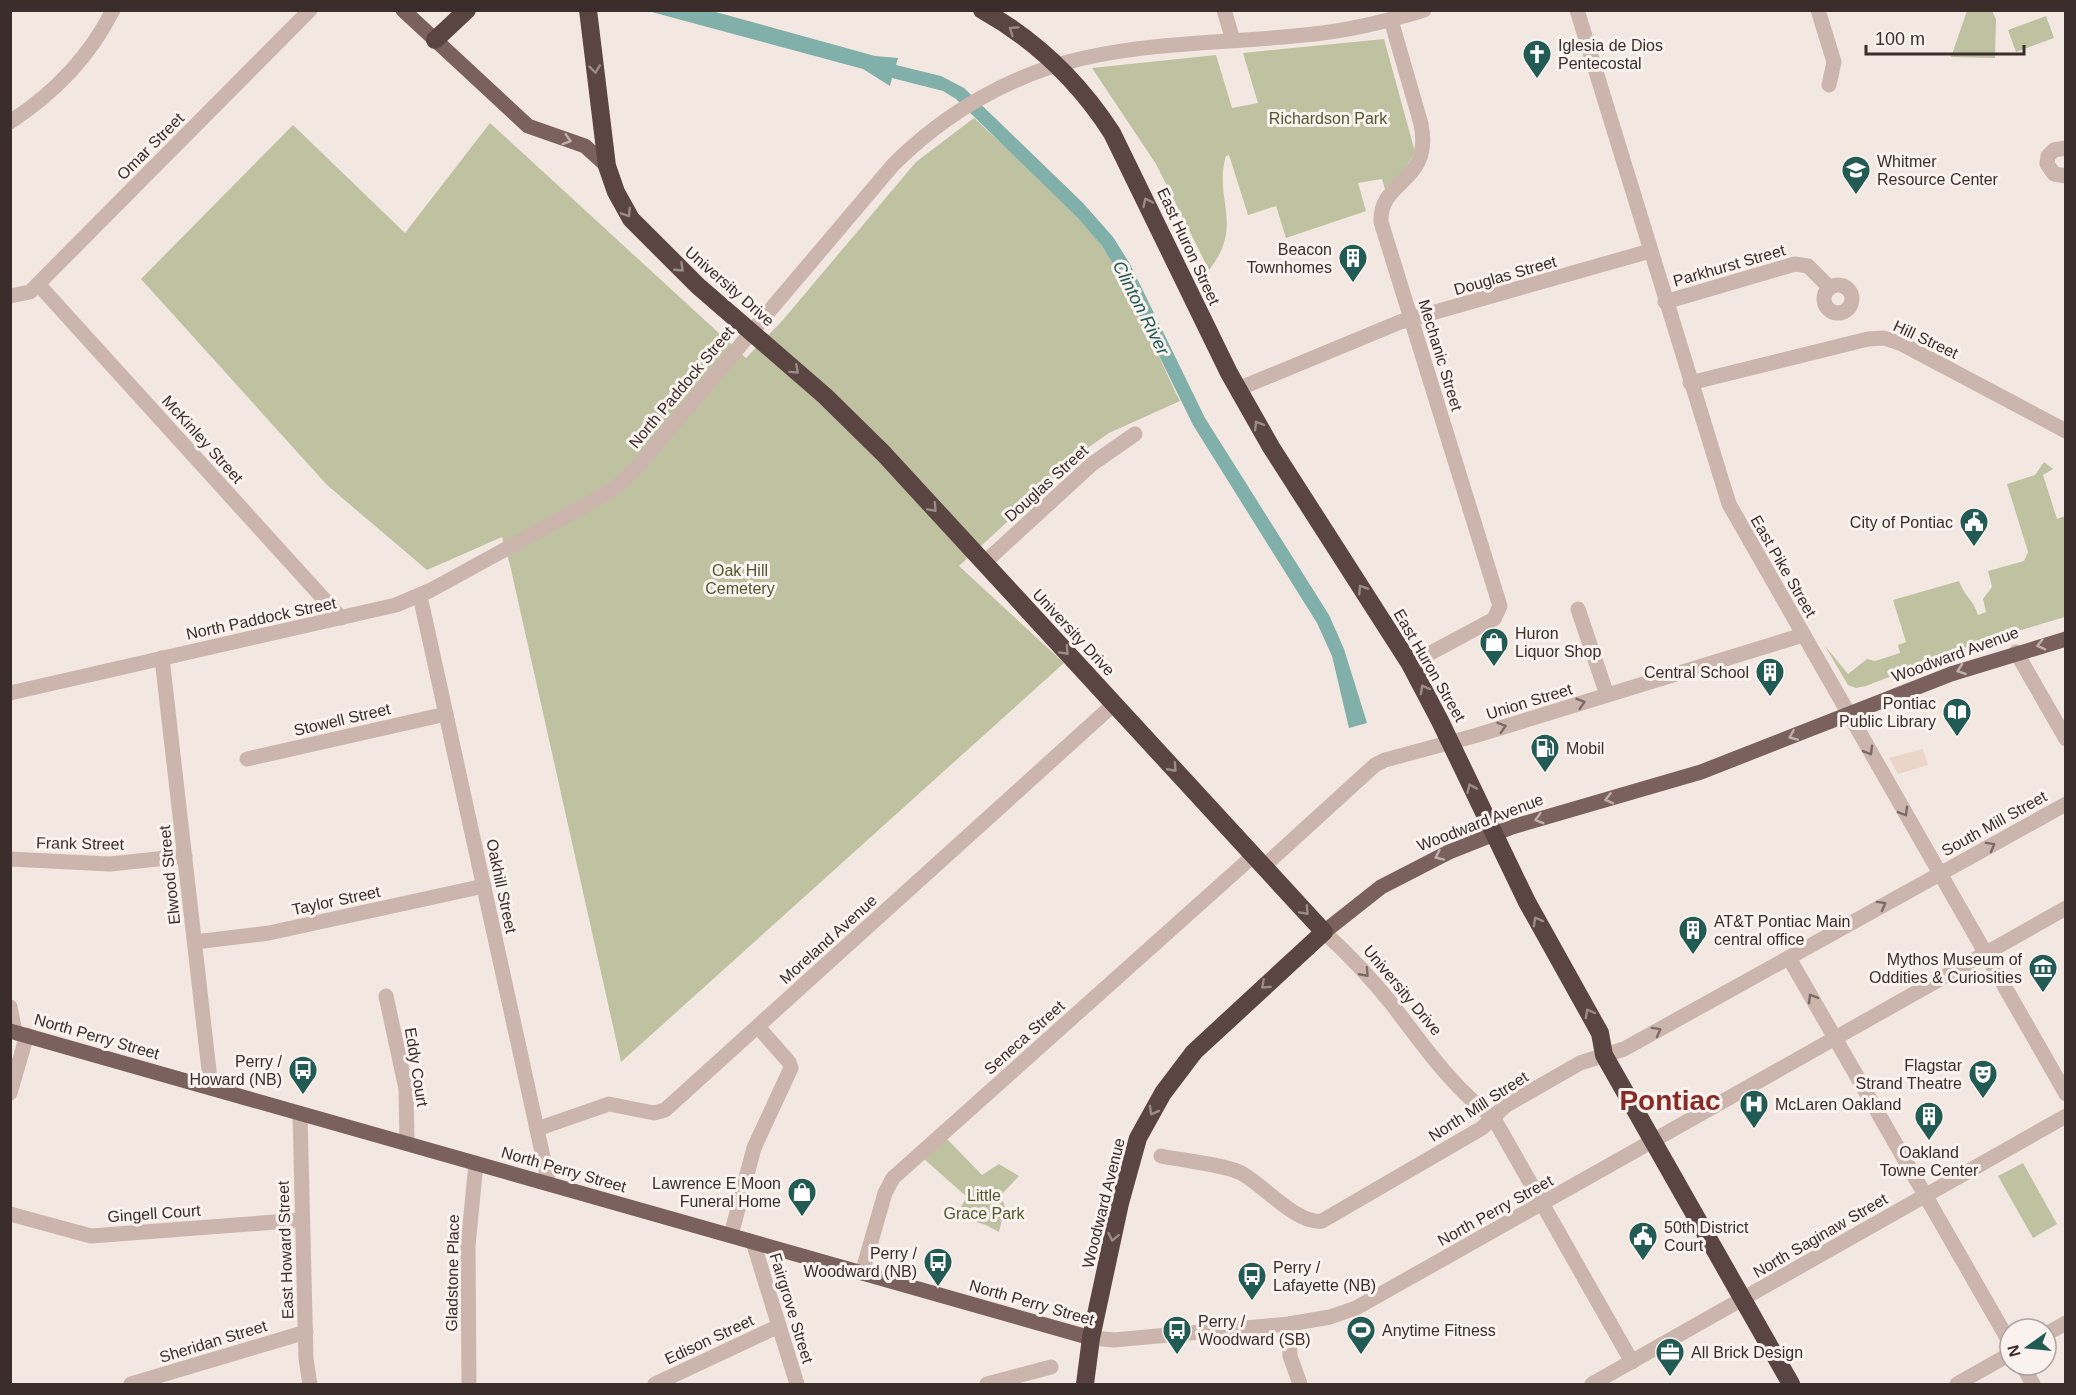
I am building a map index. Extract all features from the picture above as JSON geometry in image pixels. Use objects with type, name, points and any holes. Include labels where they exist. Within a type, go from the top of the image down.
[{"type":"highway","points":[[435,40],[467,10]]},
{"type":"highway","points":[[588,10],[607,166]]},
{"type":"highway","name":"East Huron Street","points":[[982,10],[1016,32],[1057,65],[1090,101],[1112,133],[1238,389],[1271,447],[1410,664],[1527,902],[1600,1033],[1604,1055],[1791,1384]]},
{"type":"highway","name":"University Drive","points":[[607,166],[624,208],[640,230],[698,286],[752,331],[865,435],[1324,932]]},
{"type":"highway","name":"Woodward Avenue","points":[[1085,1384],[1090,1338],[1120,1203],[1138,1138],[1163,1093],[1214,1031],[1324,932]]},
{"type":"main road","name":"University Drive","points":[[403,10],[522,122],[539,132],[585,146],[607,166]]},
{"type":"main road","name":"Woodward Avenue","points":[[1324,932],[1358,903],[1399,876],[1494,834],[1701,772],[1951,674],[2016,652],[2066,639]]},
{"type":"main road","name":"North Perry Street","points":[[18,1033],[1090,1338]]},
{"type":"street","points":[[10,122],[60,83],[94,43],[114,10]]},
{"type":"street","name":"Omar Street","points":[[10,296],[28,294],[310,10]]},
{"type":"street","points":[[1224,10],[1233,40]]},
{"type":"street","name":"North Paddock Street","points":[[10,693],[388,607],[420,596],[591,503],[620,484],[646,457],[883,176],[917,143],[984,95],[1057,65],[1129,50],[1315,34],[1424,10]]},
{"type":"street","name":"East Pike Street","points":[[1577,10],[1690,383],[1730,504],[2066,1094]]},
{"type":"street","points":[[1818,10],[1834,63],[1829,85]]},
{"type":"street","name":"Mechanic Street","points":[[1396,16],[1423,141],[1415,170],[1387,197],[1380,210],[1382,228],[1500,606],[1494,618],[1410,664]]},
{"type":"street","points":[[2066,148],[2054,150],[2047,160],[2048,168],[2054,174],[2066,176]]},
{"type":"street","name":"Douglas Street","points":[[1238,389],[1411,320],[1650,251]]},
{"type":"street","name":"Parkhurst Street","points":[[1665,302],[1799,263],[1812,268],[1830,288]]},
{"type":"street","name":"McKinley Street","points":[[38,284],[341,618]]},
{"type":"street","name":"Hill Street","points":[[1690,383],[1868,339],[1884,338],[1902,345],[2066,431]]},
{"type":"street","name":"Douglas Street","points":[[984,563],[1092,464],[1135,434]]},
{"type":"street","name":"Oakhill Street","points":[[420,596],[549,1184]]},
{"type":"street","points":[[1578,609],[1607,695]]},
{"type":"street","name":"Union Street","points":[[1258,861],[1379,763],[1803,635]]},
{"type":"street","points":[[2016,652],[2066,739]]},
{"type":"street","name":"Elwood Street","points":[[162,657],[211,1088]]},
{"type":"street","name":"Moreland Avenue","points":[[537,1129],[609,1104],[654,1113],[663,1112],[1114,704]]},
{"type":"street","name":"Stowell Street","points":[[247,759],[446,714]]},
{"type":"street","name":"South Mill Street","points":[[1940,874],[2066,804]]},
{"type":"street","name":"Frank Street","points":[[10,859],[110,864],[185,856]]},
{"type":"street","name":"Seneca Street","points":[[862,1273],[885,1193],[893,1178],[1258,861]]},
{"type":"street","name":"North Mill Street","points":[[1161,1156],[1239,1172],[1299,1215],[1318,1222],[1329,1218],[1470,1135],[1505,1106],[1580,1063],[1624,1049],[1940,874]]},
{"type":"street","name":"Taylor Street","points":[[195,942],[269,933],[483,886]]},
{"type":"street","name":"North Perry Street","points":[[1090,1338],[1108,1341],[1289,1324],[1330,1317],[1368,1302],[2066,908]]},
{"type":"street","name":"University Drive","points":[[1324,932],[1377,987],[1433,1056],[1482,1109],[1493,1117],[1632,1362]]},
{"type":"street","points":[[1789,958],[1998,1322]]},
{"type":"street","name":"Eddy Court","points":[[386,996],[406,1089],[407,1143]]},
{"type":"street","points":[[10,1007],[18,1033],[10,1094]]},
{"type":"street","points":[[731,1235],[755,1146],[791,1068],[789,1062],[758,1027]]},
{"type":"street","name":"East Howard Street","points":[[300,1114],[306,1332],[310,1384]]},
{"type":"street","name":"North Saginaw Street","points":[[1592,1384],[2066,1116]]},
{"type":"street","name":"Gladstone Place","points":[[469,1384],[468,1246],[476,1163]]},
{"type":"street","name":"Gingell Court","points":[[10,1214],[91,1236],[302,1220]]},
{"type":"street","name":"Fairgrove Street","points":[[753,1242],[797,1384]]},
{"type":"street","points":[[1289,1324],[1290,1356],[1300,1384]]},
{"type":"street","name":"Edison Street","points":[[655,1384],[779,1326]]},
{"type":"street","name":"Sheridan Street","points":[[131,1384],[306,1332]]},
{"type":"street","points":[[1957,1384],[1998,1361]]},
{"type":"street","points":[[987,1384],[1051,1367]]},
{"type":"green space","points":[[1967,11],[1992,11],[1996,19],[1995,58],[1951,57]]},
{"type":"green space","points":[[2046,16],[2054,38],[2016,52],[2008,30]]},
{"type":"green space","name":"Richardson Park","points":[[1384,39],[1415,152],[1399,179],[1385,189],[1382,179],[1358,183],[1366,211],[1286,238],[1276,206],[1248,215],[1229,155],[1226,156],[1223,171],[1227,225],[1225,239],[1220,254],[1209,270],[1156,164],[1092,68],[1216,55],[1232,108],[1258,103],[1243,53]]},
{"type":"green space","name":"Oak Hill Cemetery","points":[[974,118],[1057,194],[1101,245],[1134,301],[1180,401],[1109,433],[1089,447],[959,566],[1064,663],[621,1062],[502,537],[427,570],[327,485],[141,279],[293,125],[405,233],[490,123],[746,358],[782,321],[916,162]]},
{"type":"green space","points":[[2044,462],[2053,469],[2043,475],[2057,519],[2065,516],[2065,617],[1974,644],[1866,686],[1856,688],[1848,685],[1825,646],[1848,674],[1867,659],[1875,661],[1900,653],[1898,645],[1906,642],[1893,600],[1959,581],[1978,615],[1986,612],[1983,599],[1992,587],[1988,571],[2024,561],[2028,552],[2007,484],[2035,475]]},
{"type":"green space","name":"Little Grace Park","points":[[947,1139],[982,1175],[999,1164],[1019,1176],[1001,1195],[1005,1207],[999,1232],[986,1225],[955,1216],[967,1197],[924,1159]]},
{"type":"green space","points":[[2023,1163],[2057,1224],[2033,1238],[1998,1176]]},
{"type":"shaded area","points":[[1923,749],[1928,765],[1898,774],[1889,758]]},
{"type":"water","name":"Clinton River","points":[[648,11],[712,11],[875,56],[898,58],[896,65],[941,76],[964,88],[1083,203],[1113,237],[1130,264],[1205,418],[1329,615],[1344,649],[1367,723],[1349,728],[1332,656],[1317,623],[1193,425],[1117,270],[1102,246],[1079,219],[956,99],[943,91],[892,78],[890,86],[863,69]]},
{"type":"place","name":"Iglesia de Dios Pentecostal","points":[[1537,80]]},
{"type":"place","name":"Whitmer Resource Center","points":[[1856,196]]},
{"type":"place","name":"Beacon Townhomes","points":[[1353,284]]},
{"type":"place","name":"City of Pontiac","points":[[1974,548]]},
{"type":"place","name":"Huron Liquor Shop","points":[[1494,668]]},
{"type":"place","name":"Central School","points":[[1770,698]]},
{"type":"place","name":"Pontiac Public Library","points":[[1957,738]]},
{"type":"place","name":"Mobil","points":[[1545,774]]},
{"type":"place","name":"AT&T Pontiac Main central office","points":[[1693,956]]},
{"type":"place","name":"Mythos Museum of Oddities & Curiosities","points":[[2043,994]]},
{"type":"place","name":"Perry / Howard (NB)","points":[[303,1096]]},
{"type":"place","name":"Flagstar Strand Theatre","points":[[1983,1100]]},
{"type":"place","name":"McLaren Oakland","points":[[1754,1130]]},
{"type":"place","name":"Oakland Towne Center","points":[[1929,1142]]},
{"type":"place","name":"Lawrence E Moon Funeral Home","points":[[802,1218]]},
{"type":"place","name":"50th District Court","points":[[1643,1262]]},
{"type":"place","name":"Perry / Woodward (NB)","points":[[938,1288]]},
{"type":"place","name":"Perry / Lafayette (NB)","points":[[1252,1302]]},
{"type":"place","name":"Perry / Woodward (SB)","points":[[1177,1356]]},
{"type":"place","name":"Anytime Fitness","points":[[1361,1356]]},
{"type":"place","name":"All Brick Design","points":[[1670,1378]]},
{"type":"district","name":"Pontiac","points":[[1670,1100]]}]
